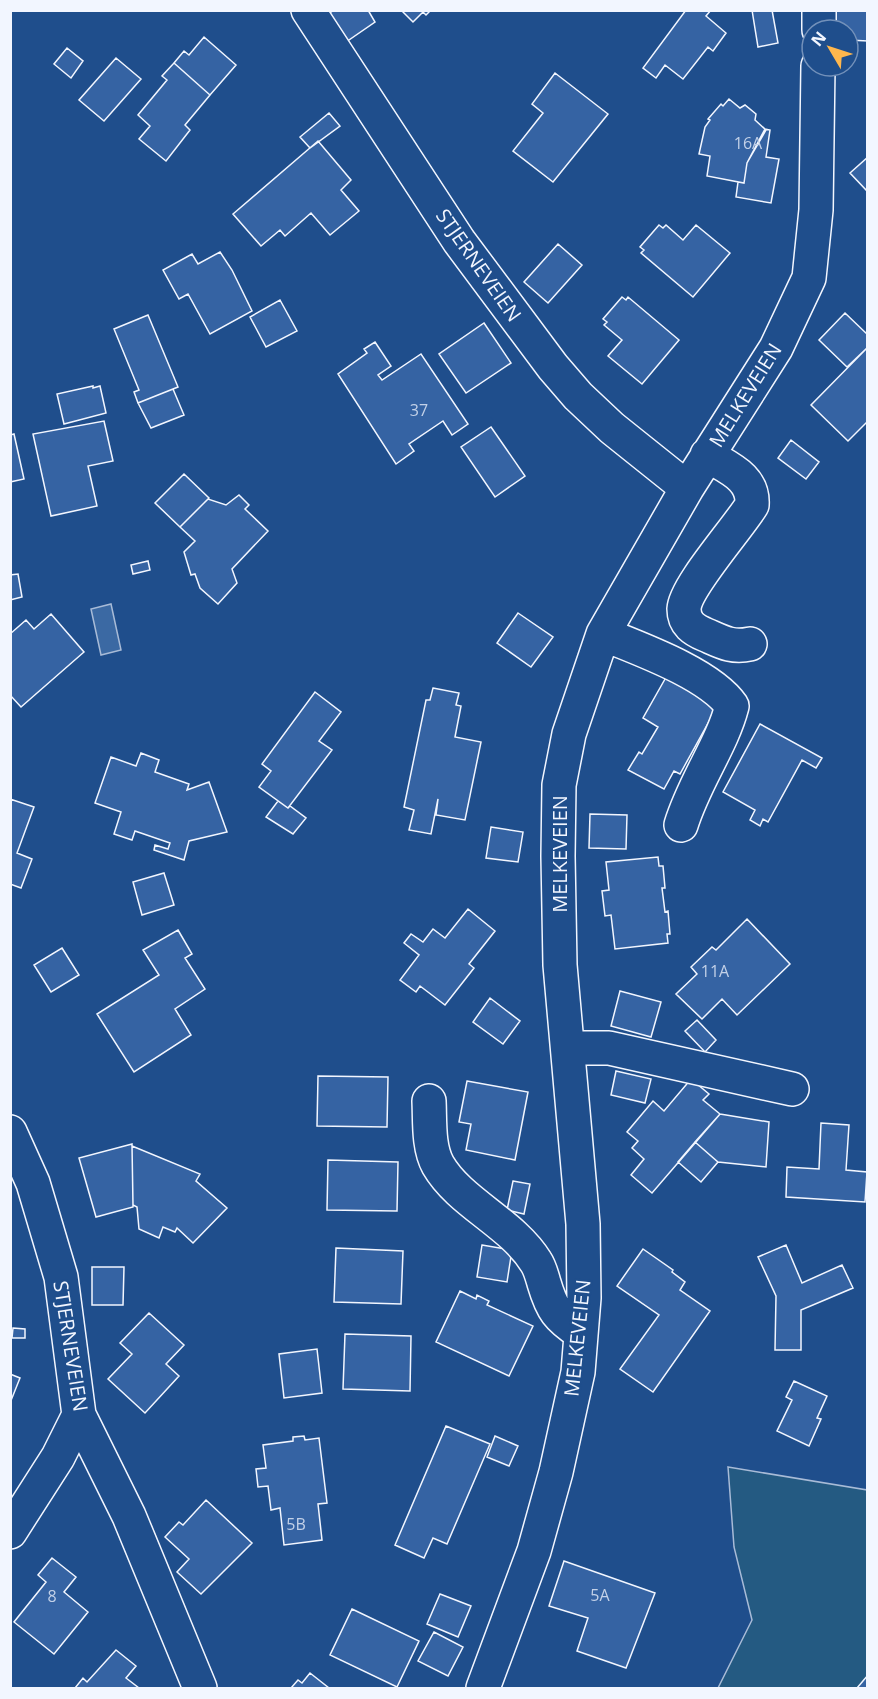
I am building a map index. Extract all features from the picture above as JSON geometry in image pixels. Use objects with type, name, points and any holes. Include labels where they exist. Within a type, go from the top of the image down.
[{"type":"street","name":"STJERNEVEIEN","points":[[308,10],[459,241],[553,367],[578,396],[612,428],[687,488]]},
{"type":"street","name":"MELKEVEIEN","points":[[483,1689],[534,1551],[553,1483],[578,1372],[584,1298],[583,1224],[560,965],[559,785],[569,734],[603,634],[687,488],[776,348],[809,278],[816,210],[818,78]]},
{"type":"street","points":[[707,455],[742,477],[751,488],[752,505],[690,591],[684,610],[686,619],[693,629],[734,647],[750,644]]},
{"type":"street","points":[[603,634],[666,661],[722,691],[732,706],[728,722],[689,798],[681,825]]},
{"type":"street","points":[[569,1048],[609,1048],[792,1089]]},
{"type":"street","points":[[429,1101],[433,1152],[439,1165],[452,1182],[519,1240],[537,1263],[549,1300],[559,1319],[581,1333]]},
{"type":"street","name":"STJERNEVEIEN","points":[[10,1132],[33,1183],[61,1277],[79,1415],[129,1516],[200,1689]]},
{"type":"street","points":[[10,1532],[58,1457],[79,1415]]},
{"type":"shaded area","points":[[111,604],[121,650],[101,655],[91,609]]},
{"type":"shaded area","points":[[728,1467],[867,1490],[867,1688],[718,1688],[752,1620],[734,1547]]},
{"type":"building","points":[[334,10],[368,10],[375,22],[346,42],[327,15]]},
{"type":"building","points":[[401,10],[431,10],[426,15],[423,12],[413,22]]},
{"type":"building","points":[[686,10],[711,10],[706,16],[726,33],[713,51],[708,47],[683,79],[665,65],[656,78],[643,68]]},
{"type":"building","points":[[752,10],[772,10],[778,43],[758,47]]},
{"type":"building","points":[[832,10],[868,10],[868,41],[860,41],[860,18],[832,18]]},
{"type":"building","points":[[204,37],[236,65],[210,95],[174,63],[184,51],[189,55]]},
{"type":"building","points":[[67,48],[83,61],[71,78],[54,64]]},
{"type":"building","points":[[116,58],[141,79],[104,121],[79,100]]},
{"type":"building","points":[[174,63],[210,95],[185,125],[190,130],[166,161],[139,139],[150,126],[138,115],[167,80],[162,76]]},
{"type":"building","points":[[555,73],[608,114],[553,182],[513,151],[543,113],[532,104]]},
{"type":"building","points":[[729,99],[740,108],[745,105],[756,114],[755,120],[766,130],[747,163],[744,183],[707,176],[710,156],[699,154],[705,127],[710,120],[708,119],[721,104],[723,106]]},
{"type":"building","points":[[329,113],[340,126],[310,148],[300,137]]},
{"type":"building","points":[[765,129],[770,130],[766,157],[779,159],[771,203],[736,197],[738,182],[744,183],[747,163]]},
{"type":"building","points":[[318,141],[351,180],[341,190],[359,211],[330,235],[311,213],[285,236],[280,230],[261,246],[233,214]]},
{"type":"building","points":[[868,157],[868,192],[850,173]]},
{"type":"building","points":[[659,225],[663,228],[666,225],[683,240],[696,225],[730,253],[693,297],[641,253],[644,250],[640,247]]},
{"type":"building","points":[[558,244],[582,265],[548,303],[524,282]]},
{"type":"building","points":[[220,252],[232,270],[252,311],[210,334],[188,294],[179,299],[163,270],[192,254],[198,264]]},
{"type":"building","points":[[622,297],[626,300],[628,297],[679,340],[642,384],[608,356],[622,340],[604,325],[607,322],[603,319]]},
{"type":"building","points":[[280,300],[297,331],[266,347],[250,317]]},
{"type":"building","points":[[845,313],[868,335],[868,347],[847,367],[819,340]]},
{"type":"building","points":[[148,315],[178,387],[138,403],[134,392],[139,390],[114,329]]},
{"type":"building","points":[[484,323],[511,363],[466,393],[439,354]]},
{"type":"building","points":[[375,342],[391,366],[378,375],[382,380],[421,354],[468,424],[452,435],[443,421],[409,444],[414,451],[396,464],[338,374],[367,353],[364,349]]},
{"type":"building","points":[[868,347],[868,421],[848,441],[811,405]]},
{"type":"building","points":[[93,386],[93,388],[100,386],[106,413],[64,424],[57,394]]},
{"type":"building","points":[[173,389],[184,415],[151,428],[138,403]]},
{"type":"building","points":[[104,421],[113,461],[88,466],[97,506],[51,516],[33,434]]},
{"type":"building","points":[[491,427],[525,476],[495,497],[461,447]]},
{"type":"building","points":[[14,434],[24,479],[10,482],[10,435]]},
{"type":"building","points":[[791,440],[819,462],[806,479],[778,458]]},
{"type":"building","points":[[184,474],[209,498],[180,527],[155,503]]},
{"type":"building","points":[[239,495],[249,505],[245,509],[268,531],[232,569],[237,583],[218,604],[200,588],[195,574],[191,575],[184,552],[195,541],[180,527],[208,499],[226,505]]},
{"type":"building","points":[[148,561],[150,570],[133,574],[131,565]]},
{"type":"building","points":[[18,574],[22,597],[10,600],[10,575]]},
{"type":"building","points":[[518,613],[553,637],[531,667],[497,643]]},
{"type":"building","points":[[51,614],[84,652],[21,707],[10,695],[10,634],[26,620],[34,629]]},
{"type":"building","points":[[669,672],[717,707],[680,774],[674,771],[664,789],[628,770],[639,752],[642,754],[658,727],[643,718]]},
{"type":"building","points":[[433,688],[459,693],[456,705],[461,706],[455,737],[481,742],[465,820],[436,815],[438,799],[431,834],[409,830],[414,810],[404,807],[426,700],[430,700]]},
{"type":"building","points":[[315,692],[341,712],[319,741],[332,750],[288,808],[259,787],[271,771],[262,764]]},
{"type":"building","points":[[760,724],[822,758],[816,768],[802,760],[768,822],[763,819],[760,826],[750,820],[755,810],[723,792]]},
{"type":"building","points":[[141,753],[159,760],[155,772],[189,784],[187,790],[209,782],[227,832],[189,841],[184,860],[154,850],[155,845],[168,849],[170,843],[135,831],[132,840],[114,834],[121,812],[95,803],[111,757],[136,766]]},
{"type":"building","points":[[10,799],[34,807],[17,853],[32,859],[21,888],[10,884]]},
{"type":"building","points":[[278,801],[288,808],[290,806],[306,818],[293,834],[266,817]]},
{"type":"building","points":[[590,814],[627,815],[626,849],[589,848]]},
{"type":"building","points":[[491,827],[523,832],[518,862],[486,858]]},
{"type":"building","points":[[658,857],[659,866],[663,866],[665,888],[662,888],[665,912],[668,911],[670,934],[667,934],[668,943],[615,949],[611,915],[605,916],[602,891],[609,890],[606,862]]},
{"type":"building","points":[[164,873],[174,905],[142,915],[133,882]]},
{"type":"building","points":[[468,909],[495,931],[469,964],[474,968],[445,1005],[420,986],[416,992],[400,980],[419,955],[404,943],[411,934],[423,942],[433,929],[445,938]]},
{"type":"building","points":[[747,919],[790,964],[737,1015],[722,999],[702,1019],[676,994],[697,974],[691,967],[712,947],[716,950]]},
{"type":"building","points":[[178,930],[192,954],[185,958],[205,989],[175,1009],[191,1035],[134,1072],[97,1014],[159,975],[143,950]]},
{"type":"building","points":[[62,948],[79,975],[51,992],[34,965]]},
{"type":"building","points":[[620,991],[661,1002],[651,1037],[611,1026]]},
{"type":"building","points":[[490,998],[520,1021],[503,1044],[473,1022]]},
{"type":"building","points":[[697,1020],[716,1040],[705,1052],[685,1031]]},
{"type":"building","points":[[616,1071],[651,1079],[645,1103],[611,1095]]},
{"type":"building","points":[[318,1076],[388,1077],[387,1127],[317,1126]]},
{"type":"building","points":[[691,1079],[709,1094],[703,1100],[720,1114],[652,1193],[631,1175],[644,1159],[632,1148],[638,1141],[627,1132],[653,1101],[664,1111]]},
{"type":"building","points":[[467,1081],[528,1092],[515,1160],[466,1150],[471,1124],[459,1122]]},
{"type":"building","points":[[720,1114],[769,1122],[766,1167],[718,1162],[695,1142]]},
{"type":"building","points":[[821,1123],[849,1125],[846,1170],[867,1172],[865,1202],[786,1197],[787,1167],[819,1169]]},
{"type":"building","points":[[695,1142],[718,1162],[701,1182],[678,1162]]},
{"type":"building","points":[[132,1144],[133,1207],[96,1217],[79,1158]]},
{"type":"building","points":[[132,1146],[200,1174],[196,1181],[227,1208],[193,1243],[177,1228],[175,1232],[163,1227],[159,1238],[139,1229],[137,1207],[133,1205]]},
{"type":"building","points":[[328,1160],[398,1162],[397,1211],[327,1210]]},
{"type":"building","points":[[513,1181],[530,1184],[524,1214],[507,1210]]},
{"type":"building","points":[[482,1245],[512,1250],[507,1282],[477,1277]]},
{"type":"building","points":[[786,1245],[802,1283],[842,1265],[853,1288],[801,1310],[801,1350],[775,1350],[776,1296],[758,1257]]},
{"type":"building","points":[[336,1248],[403,1251],[401,1304],[334,1302]]},
{"type":"building","points":[[643,1249],[673,1270],[672,1272],[685,1282],[680,1290],[710,1311],[653,1392],[620,1369],[659,1315],[617,1286]]},
{"type":"building","points":[[92,1267],[124,1267],[123,1305],[92,1305]]},
{"type":"building","points":[[460,1291],[476,1299],[477,1295],[489,1301],[487,1305],[533,1326],[509,1376],[436,1342]]},
{"type":"building","points":[[149,1313],[184,1345],[166,1364],[179,1376],[145,1413],[108,1379],[132,1354],[120,1343]]},
{"type":"building","points":[[13,1328],[25,1329],[25,1338],[12,1338]]},
{"type":"building","points":[[345,1334],[411,1336],[410,1391],[343,1389]]},
{"type":"building","points":[[317,1349],[322,1393],[284,1398],[279,1354]]},
{"type":"building","points":[[10,1374],[20,1378],[10,1403]]},
{"type":"building","points":[[794,1381],[827,1396],[817,1418],[821,1419],[809,1446],[777,1431],[792,1400],[786,1397]]},
{"type":"building","points":[[446,1426],[490,1444],[447,1544],[433,1538],[424,1558],[395,1545]]},
{"type":"building","points":[[304,1436],[305,1440],[319,1438],[327,1503],[318,1504],[322,1540],[284,1545],[280,1508],[271,1510],[268,1486],[258,1487],[256,1469],[266,1468],[263,1445],[293,1441],[293,1437]]},
{"type":"building","points":[[495,1436],[518,1446],[509,1466],[487,1457]]},
{"type":"building","points":[[206,1500],[252,1543],[201,1594],[177,1572],[189,1559],[165,1537],[179,1522],[183,1525]]},
{"type":"building","points":[[52,1558],[76,1577],[64,1592],[88,1612],[54,1654],[14,1622],[46,1582],[38,1575]]},
{"type":"building","points":[[564,1561],[655,1593],[626,1668],[577,1651],[588,1618],[549,1606]]},
{"type":"building","points":[[440,1594],[471,1606],[458,1637],[427,1624]]},
{"type":"building","points":[[352,1609],[419,1641],[397,1687],[330,1655]]},
{"type":"building","points":[[434,1632],[463,1647],[448,1676],[418,1661]]},
{"type":"building","points":[[116,1650],[136,1666],[126,1678],[139,1688],[75,1688],[83,1678],[87,1682]]},
{"type":"building","points":[[310,1673],[329,1688],[291,1688],[298,1680],[302,1683]]},
{"type":"building","points":[[868,1675],[868,1688],[857,1688]]}]
